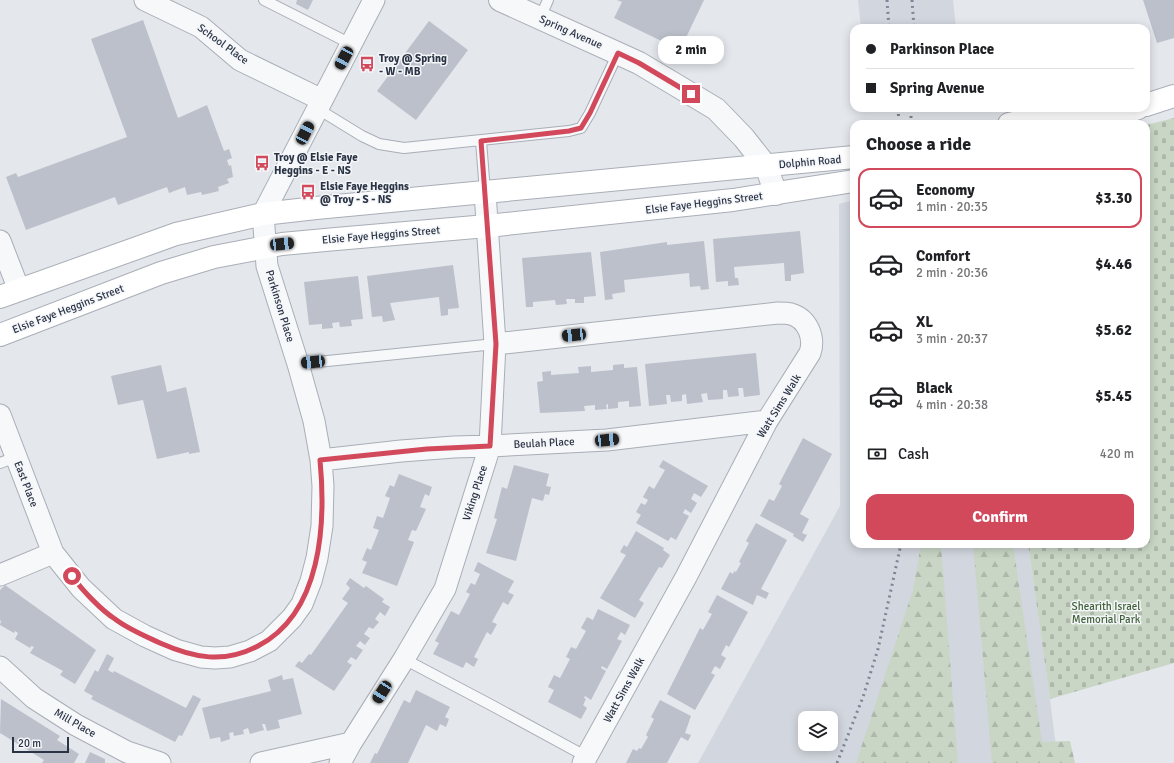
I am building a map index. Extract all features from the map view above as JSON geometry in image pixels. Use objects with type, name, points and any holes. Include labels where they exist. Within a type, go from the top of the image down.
[{"type":"main road","points":[[1027,120],[1062,112]]},
{"type":"main road","points":[[1104,120],[1126,112]]},
{"type":"main road","name":"Dolphin Road","points":[[766,166],[850,157]]},
{"type":"main road","points":[[9,294],[176,234],[263,214],[766,166]]},
{"type":"main road","points":[[776,194],[850,182]]},
{"type":"main road","name":"Elsie Faye Heggins Street","points":[[0,335],[188,264],[214,257],[266,247],[336,238],[487,226],[733,200],[776,194]]},
{"type":"street","name":"School Place","points":[[145,0],[201,27],[240,60],[320,104]]},
{"type":"street","points":[[263,214],[374,0]]},
{"type":"street","name":"Spring Avenue","points":[[500,0],[544,9],[716,109],[744,138],[766,166],[776,194]]},
{"type":"street","name":"Viking Place","points":[[340,763],[445,589],[490,446],[496,344],[485,192]]},
{"type":"street","name":"Parkinson Place","points":[[53,553],[81,588],[114,619],[145,636],[176,650],[201,657],[230,657],[250,651],[268,641],[292,618],[302,604],[311,581],[317,558],[322,526],[323,486],[314,420],[267,266],[263,214]]},
{"type":"street","points":[[0,242],[9,294]]},
{"type":"street","name":"Watt Sims Walk","points":[[496,344],[778,313],[791,314],[801,319],[808,326],[812,336],[813,345],[810,353],[798,375],[767,421],[686,577],[585,760]]},
{"type":"street","name":"East Place","points":[[0,415],[8,460],[53,553]]},
{"type":"street","name":"Beulah Place","points":[[320,460],[431,448],[607,440],[767,421]]},
{"type":"street","points":[[0,575],[53,553]]},
{"type":"street","name":"Mill Place","points":[[0,667],[34,698],[76,725],[127,752],[160,763]]},
{"type":"street","points":[[261,763],[351,743]]},
{"type":"lane","points":[[264,0],[351,44]]},
{"type":"lane","points":[[320,104],[362,136],[379,144],[404,148],[569,131],[581,128],[590,113],[618,53]]},
{"type":"lane","points":[[481,141],[485,192]]},
{"type":"lane","points":[[298,364],[496,344]]},
{"type":"lane","points":[[404,659],[585,760]]},
{"type":"shaded area","points":[[858,0],[953,0],[956,24],[861,24]]},
{"type":"shaded area","points":[[850,201],[850,548],[1029,548],[1058,763],[698,763],[840,506],[839,204]]},
{"type":"green space","name":"Shearith Israel Memorial Park","points":[[1174,118],[1174,663],[1050,699],[1029,548],[1150,548],[1150,124]]},
{"type":"green space","points":[[920,548],[941,548],[958,763],[856,763],[913,590]]},
{"type":"green space","points":[[973,548],[1014,548],[1042,742],[1070,741],[1075,763],[992,763]]},
{"type":"building","points":[[297,0],[313,0],[308,10],[296,4]]},
{"type":"building","points":[[617,0],[704,0],[680,50],[614,18],[622,2]]},
{"type":"building","points":[[1143,0],[1174,0],[1174,38],[1157,43]]},
{"type":"building","points":[[143,20],[178,118],[207,105],[224,151],[229,149],[232,158],[227,160],[229,166],[231,165],[233,177],[227,179],[229,183],[218,187],[219,191],[202,195],[201,192],[187,195],[185,187],[169,193],[167,187],[118,205],[115,197],[26,230],[6,177],[16,173],[18,177],[127,137],[91,39]]},
{"type":"building","points":[[429,21],[468,50],[416,120],[377,91]]},
{"type":"building","points":[[800,231],[804,273],[791,275],[791,281],[785,281],[784,263],[734,267],[735,278],[738,278],[739,285],[728,286],[728,281],[716,282],[713,239]]},
{"type":"building","points":[[704,241],[709,289],[701,290],[700,286],[690,287],[689,273],[624,280],[625,292],[612,294],[613,299],[605,300],[600,252],[667,242],[667,245]]},
{"type":"building","points":[[591,252],[596,296],[584,297],[584,303],[575,303],[575,299],[566,299],[567,304],[556,305],[555,300],[533,302],[533,307],[526,307],[522,258]]},
{"type":"building","points":[[453,265],[459,308],[448,309],[448,315],[441,316],[439,297],[390,303],[395,320],[383,322],[382,316],[372,317],[367,276]]},
{"type":"building","points":[[358,276],[363,319],[351,320],[352,326],[340,327],[339,322],[332,323],[333,328],[322,329],[322,324],[309,325],[304,282]]},
{"type":"building","points":[[756,353],[760,395],[744,397],[743,388],[738,388],[739,396],[728,397],[727,390],[723,390],[723,399],[708,400],[707,393],[701,394],[703,402],[687,404],[686,394],[682,395],[682,401],[671,402],[670,395],[666,395],[667,404],[649,406],[645,364]]},
{"type":"building","points":[[624,364],[624,368],[637,367],[641,406],[629,407],[629,401],[618,402],[618,408],[608,409],[608,404],[606,405],[607,409],[595,410],[595,405],[584,406],[585,411],[540,413],[537,382],[543,381],[542,372],[551,371],[551,375],[579,373],[578,367],[591,366],[591,372],[613,370],[613,365]]},
{"type":"building","points":[[161,365],[167,392],[186,387],[200,452],[189,454],[189,452],[157,459],[143,400],[118,405],[111,376]]},
{"type":"building","points":[[803,438],[832,454],[800,514],[809,519],[802,533],[807,535],[803,542],[793,536],[794,534],[760,516],[769,499],[774,501],[782,486],[779,484]]},
{"type":"building","points":[[663,460],[708,486],[701,497],[694,493],[691,499],[697,503],[691,513],[685,509],[683,513],[689,516],[676,540],[671,537],[668,541],[636,523],[641,515],[636,512],[641,503],[645,505],[648,500],[643,497],[649,486],[654,489],[665,470],[659,467]]},
{"type":"building","points":[[514,465],[549,474],[546,486],[551,487],[549,495],[545,494],[543,501],[532,498],[516,561],[486,553],[497,519],[494,518],[502,487],[507,489]]},
{"type":"building","points":[[399,474],[432,487],[429,496],[425,494],[420,507],[426,509],[416,531],[412,530],[408,540],[414,542],[397,586],[362,573],[367,562],[362,560],[367,548],[371,550],[379,530],[373,528],[377,516],[383,518],[390,498],[385,496],[390,485],[394,487]]},
{"type":"building","points":[[756,523],[787,540],[761,589],[769,593],[766,599],[757,595],[753,605],[721,589],[730,572],[733,574],[734,571],[736,572],[741,563],[739,562],[749,543],[746,541]]},
{"type":"building","points":[[636,531],[664,548],[663,550],[670,555],[662,568],[659,567],[639,600],[644,603],[635,618],[600,598],[626,555],[620,552],[624,545],[627,547]]},
{"type":"building","points":[[478,562],[514,581],[508,592],[514,595],[508,605],[503,602],[492,622],[497,624],[491,635],[487,632],[474,657],[478,659],[474,667],[466,662],[463,668],[433,654],[439,643],[435,641],[451,611],[459,615],[470,594],[466,592],[471,583],[475,585],[480,574],[474,571]]},
{"type":"building","points":[[350,578],[364,588],[366,586],[384,599],[382,602],[390,607],[385,616],[380,612],[375,619],[379,622],[373,629],[369,627],[364,634],[370,638],[365,645],[360,641],[356,646],[363,650],[356,660],[351,657],[347,662],[352,665],[334,691],[295,666],[299,661],[302,663],[309,654],[311,655],[348,603],[342,599],[350,588],[346,584]]},
{"type":"building","points":[[5,585],[96,650],[75,684],[60,675],[63,671],[30,653],[34,647],[31,646],[30,648],[15,639],[18,633],[15,631],[14,633],[0,625],[0,590]]},
{"type":"building","points":[[717,595],[748,612],[729,647],[726,645],[721,655],[726,658],[720,669],[715,666],[711,673],[715,675],[695,710],[667,694],[700,628],[703,630],[712,614],[708,612]]},
{"type":"building","points":[[598,609],[630,625],[625,635],[621,632],[617,639],[622,641],[607,669],[602,666],[601,668],[606,671],[591,700],[585,696],[584,698],[586,699],[583,705],[587,708],[581,719],[548,702],[554,690],[548,687],[554,675],[560,678],[570,659],[566,657],[571,647],[576,649],[586,631],[581,628],[587,617],[593,620]]},
{"type":"building","points":[[107,654],[114,658],[108,670],[113,673],[114,671],[186,708],[193,695],[201,699],[182,736],[179,735],[175,742],[91,699],[93,696],[84,691],[95,670],[98,672]]},
{"type":"building","points":[[282,675],[283,680],[293,678],[302,714],[278,720],[280,728],[267,731],[265,724],[262,724],[264,730],[250,734],[248,728],[243,730],[244,734],[234,736],[233,732],[229,733],[230,739],[221,742],[220,737],[210,739],[202,708],[271,691],[268,680]]},
{"type":"building","points":[[416,690],[450,707],[445,717],[449,719],[446,727],[440,724],[437,731],[426,725],[408,763],[370,763],[375,753],[377,754],[404,700],[410,703]]},
{"type":"building","points":[[1,699],[60,736],[57,740],[79,754],[74,763],[42,763],[44,760],[0,733]]},
{"type":"building","points":[[660,700],[691,716],[685,733],[691,735],[688,741],[681,737],[667,763],[626,763],[633,749],[637,751],[639,748],[641,749],[648,737],[646,735],[654,719],[651,717]]},
{"type":"building","points":[[90,752],[105,759],[105,763],[85,763]]},
{"type":"railway","points":[[887,0],[889,24]]},
{"type":"railway","points":[[912,0],[914,24]]},
{"type":"railway","points":[[898,112],[899,120]]},
{"type":"railway","points":[[911,112],[911,120]]},
{"type":"railway","points":[[837,763],[863,697],[878,649],[900,548]]},
{"type":"place","name":"Troy @ Spring - W - MB","points":[[367,64]]},
{"type":"place","name":"Troy @ Elsie Faye Heggins - E - NS","points":[[262,163]]},
{"type":"place","name":"Elsie Faye Heggins @ Troy - S - NS","points":[[308,192]]},
{"type":"route","points":[[72,576],[81,588],[114,619],[145,636],[176,650],[201,657],[230,657],[250,651],[268,641],[292,618],[302,604],[311,581],[317,558],[322,526],[323,486],[320,460],[401,451],[490,446],[496,344],[481,141],[569,131],[581,128],[590,113],[618,53],[639,63],[691,94]]}]
